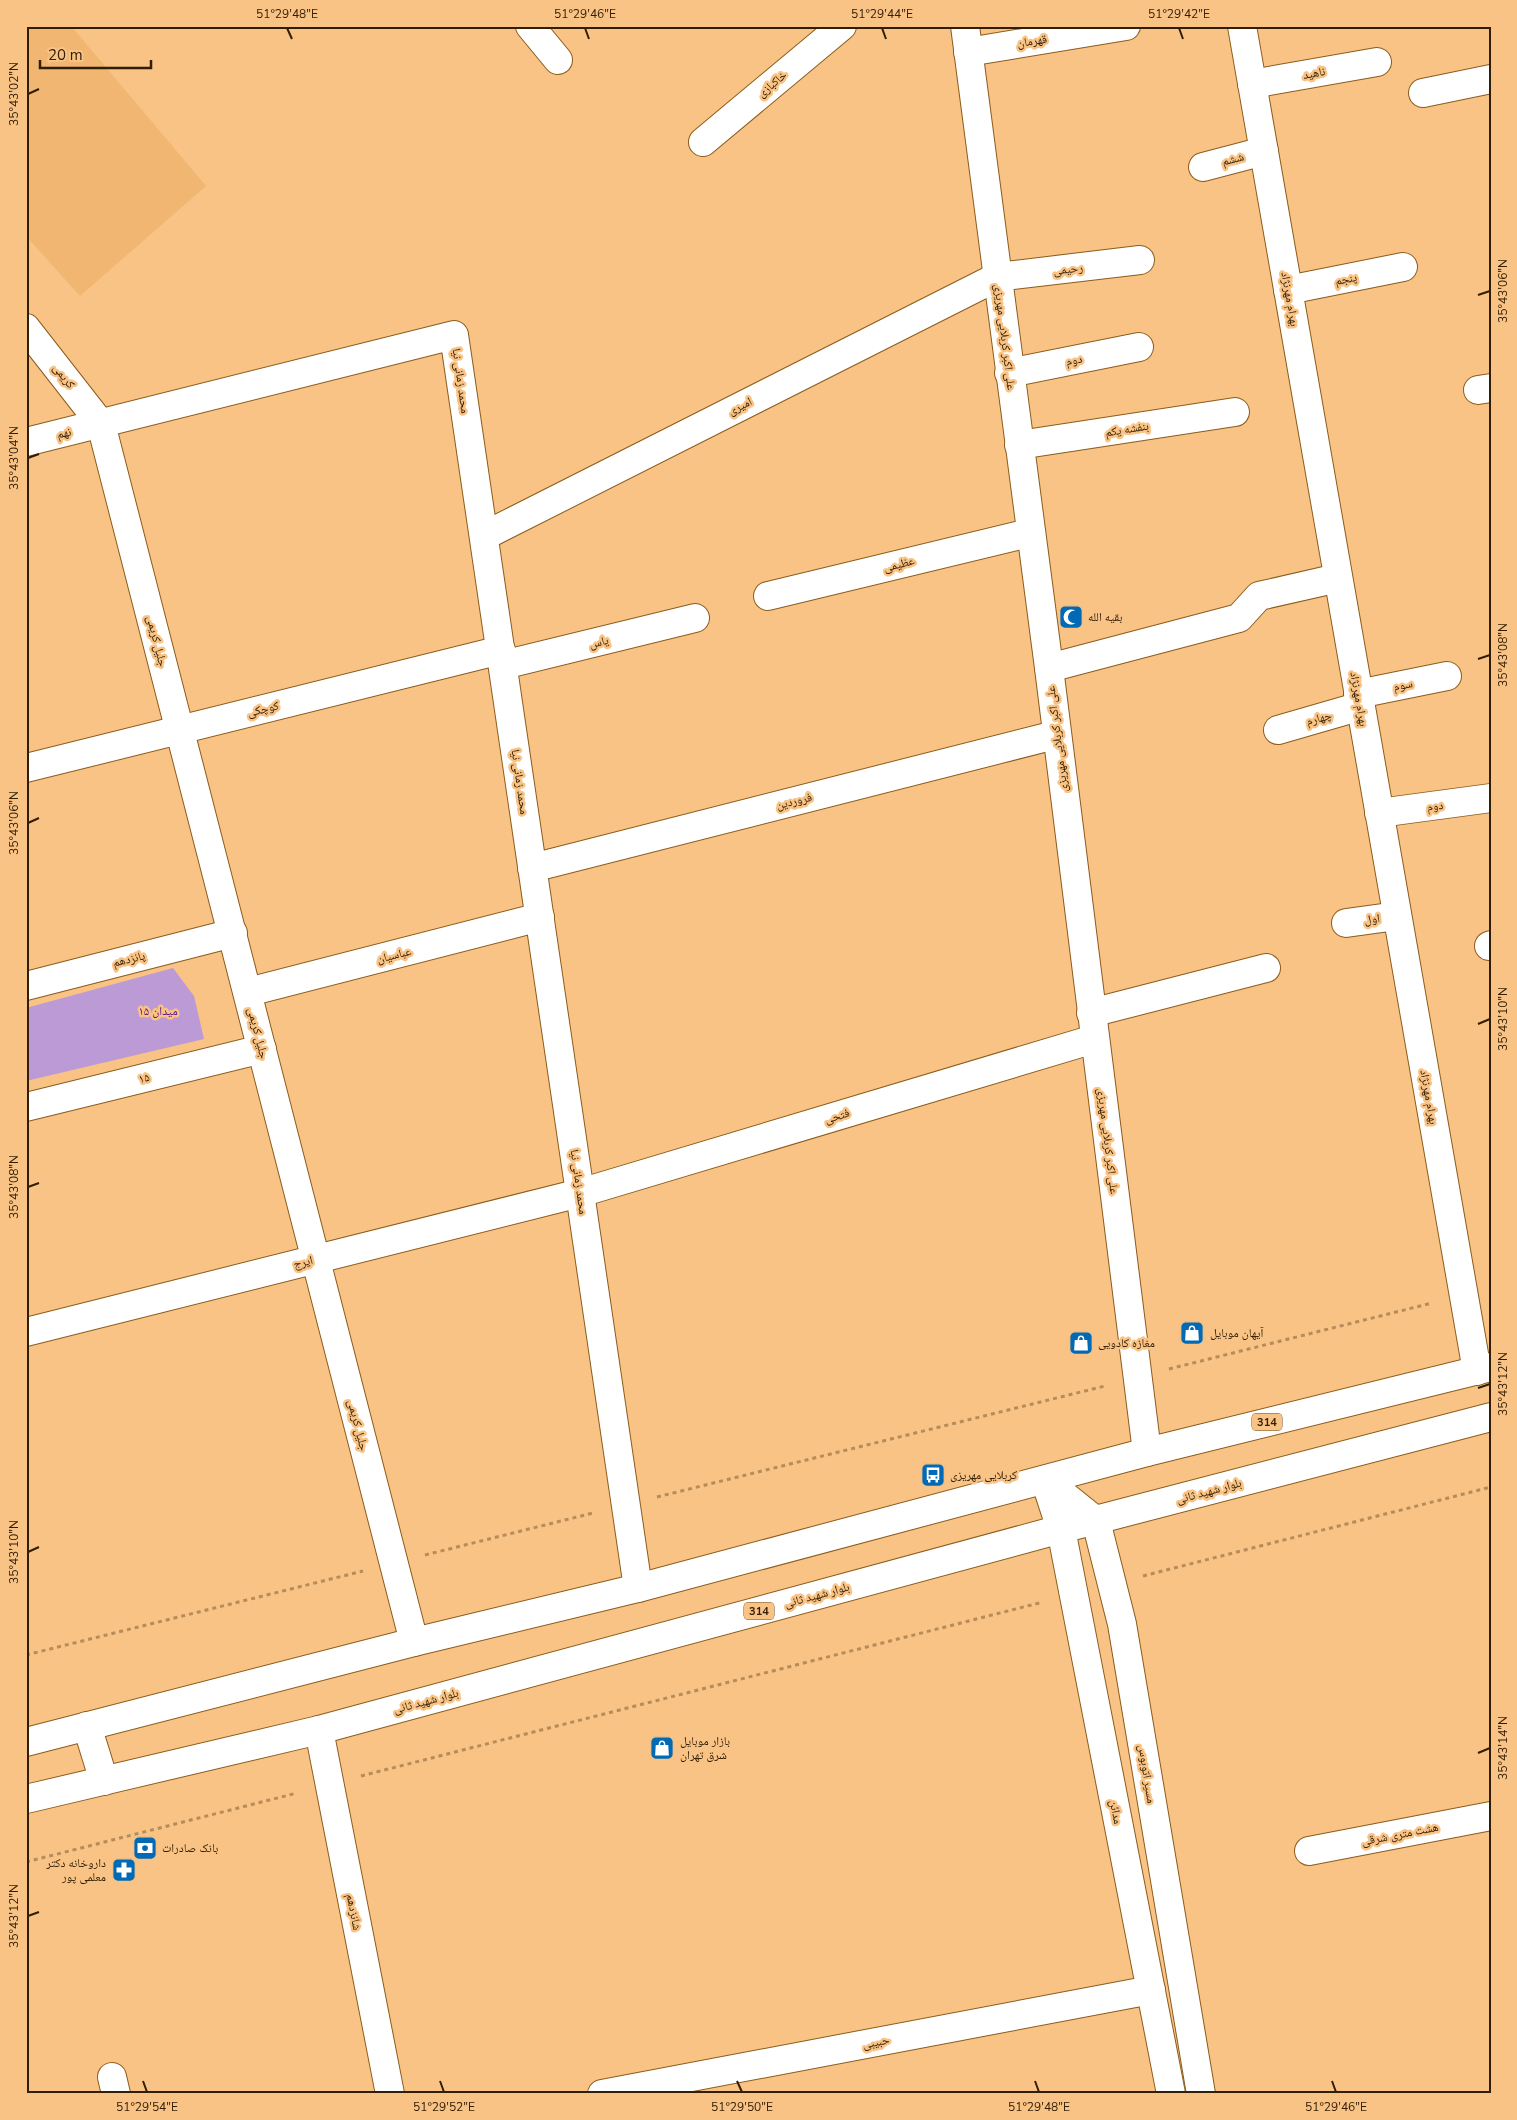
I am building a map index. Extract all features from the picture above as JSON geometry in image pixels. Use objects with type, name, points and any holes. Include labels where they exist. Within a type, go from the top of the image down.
[{"type":"street","points":[[530,26],[558,60]]},
{"type":"street","name":"خاکبازی","points":[[703,142],[842,26]]},
{"type":"street","name":"قهرمان","points":[[966,39],[1126,26]]},
{"type":"street","name":"بهرام مهرنژاد","points":[[1242,26],[1463,1296],[1484,1369]]},
{"type":"street","name":"علی اکبر کربلایی مهریزی","points":[[966,39],[1029,532],[1049,668],[1147,1452]]},
{"type":"street","name":"ناهید","points":[[1252,84],[1377,62]]},
{"type":"street","points":[[1423,93],[1491,79]]},
{"type":"street","name":"ششم","points":[[1203,167],[1264,151]]},
{"type":"street","name":"رحیمی","points":[[997,277],[1140,260]]},
{"type":"street","name":"پنجم","points":[[1288,290],[1403,267]]},
{"type":"street","name":"امیری","points":[[484,536],[997,277]]},
{"type":"street","name":"کریمی","points":[[26,328],[101,424]]},
{"type":"street","name":"محمد زمانی نیا","points":[[101,424],[454,335],[638,1588]]},
{"type":"street","name":"دوم","points":[[1009,373],[1139,347]]},
{"type":"street","name":"بنفشه یکم","points":[[1018,445],[1236,412]]},
{"type":"street","name":"نهم","points":[[26,442],[101,424]]},
{"type":"street","name":"جلیل کریمی","points":[[101,424],[414,1642]]},
{"type":"street","name":"عظیمی","points":[[768,596],[1029,532]]},
{"type":"street","points":[[1049,668],[1239,618],[1259,596],[1338,578]]},
{"type":"street","name":"یاس","points":[[502,657],[695,618]]},
{"type":"street","name":"کوچکی","points":[[26,768],[180,730],[502,657]]},
{"type":"street","name":"سوم","points":[[1360,700],[1447,676]]},
{"type":"street","name":"چهارم","points":[[1278,730],[1360,700]]},
{"type":"street","name":"فروردین","points":[[532,868],[1056,735]]},
{"type":"street","name":"دوم","points":[[1379,813],[1491,798]]},
{"type":"street","name":"اول","points":[[1346,923],[1397,916]]},
{"type":"street","name":"عباسیان","points":[[248,992],[540,917]]},
{"type":"street","name":"پانزدهم","points":[[26,986],[233,933]]},
{"type":"street","name":"فتحی","points":[[580,1193],[1266,968]]},
{"type":"street","name":"۱۵","points":[[26,1107],[262,1049]]},
{"type":"street","name":"ایرج","points":[[26,1332],[580,1193]]},
{"type":"street","name":"314","points":[[26,1742],[414,1642],[638,1588],[1147,1452],[1484,1369]]},
{"type":"street","name":"بلوار شهید ثانی","points":[[26,1799],[319,1730],[1061,1529],[1491,1417]]},
{"type":"street","points":[[1045,1480],[1096,1520]]},
{"type":"street","name":"مدائن","points":[[1045,1480],[1061,1529],[1171,2094]]},
{"type":"street","name":"مسیر اتوبوس","points":[[1096,1520],[1122,1624],[1201,2094]]},
{"type":"street","points":[[88,1726],[104,1780]]},
{"type":"street","name":"شانزدهم","points":[[319,1730],[390,2094]]},
{"type":"street","name":"هشت متری شرقی","points":[[1309,1851],[1491,1816]]},
{"type":"street","name":"حبیبی","points":[[602,2094],[1151,1990]]},
{"type":"path","points":[[26,1655],[1463,1296]]},
{"type":"path","points":[[1112,1584],[1491,1487]]},
{"type":"path","points":[[26,1862],[1073,1594]]},
{"type":"shaded area","points":[[26,26],[71,26],[206,186],[80,296],[26,236]]},
{"type":"green space","name":"میدان ۱۵","points":[[173,968],[194,996],[204,1039],[26,1081],[26,1008]]},
{"type":"place","name":"بقیه الله","points":[[1071,617]]},
{"type":"place","name":"آیهان موبایل","points":[[1192,1333]]},
{"type":"place","name":"مغازه کادویی","points":[[1081,1343]]},
{"type":"place","name":"کربلایی مهریزی","points":[[933,1475]]},
{"type":"place","name":"بازار موبایل شرق تهران","points":[[662,1748]]},
{"type":"place","name":"بانک صادرات","points":[[145,1848]]},
{"type":"place","name":"داروخانه دکتر معلمی پور","points":[[124,1870]]}]
